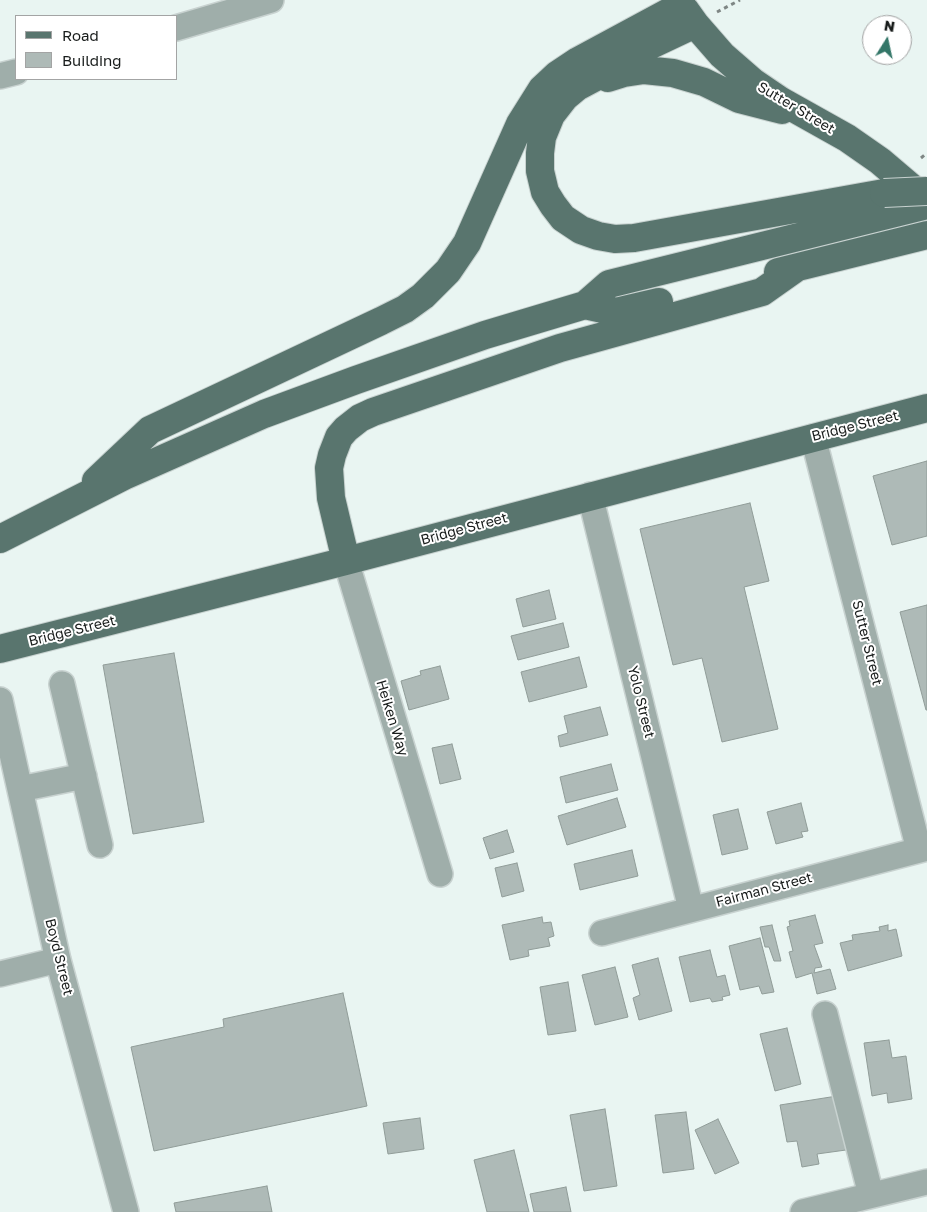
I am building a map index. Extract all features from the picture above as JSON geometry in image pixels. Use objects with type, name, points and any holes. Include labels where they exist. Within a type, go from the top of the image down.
[{"type":"main road","points":[[685,10],[602,68],[592,79],[577,87],[560,102],[547,122],[542,137],[540,153],[541,178],[545,192],[563,218],[576,227],[598,236],[615,239],[634,238],[884,193],[927,191]]},
{"type":"main road","points":[[79,498],[150,430],[388,318],[406,309],[423,296],[437,284],[468,244],[520,124],[542,89],[557,75],[578,61],[685,10]]},
{"type":"main road","name":"Sutter Street","points":[[685,10],[722,55],[753,82],[781,101],[847,138],[880,161],[927,200]]},
{"type":"main road","points":[[592,79],[603,80],[635,71],[673,72],[709,84],[739,99],[813,119]]},
{"type":"main road","points":[[0,539],[79,498],[167,456],[264,414],[485,335],[585,306],[609,284],[927,205]]},
{"type":"main road","points":[[585,306],[616,312],[927,235]]},
{"type":"main road","points":[[346,561],[329,488],[329,468],[339,438],[346,428],[360,418],[560,348],[762,292],[796,268]]},
{"type":"main road","name":"Bridge Street","points":[[0,649],[346,561],[590,495],[927,408]]},
{"type":"street","points":[[178,27],[271,0]]},
{"type":"street","points":[[0,76],[15,72]]},
{"type":"street","name":"Sutter Street","points":[[813,437],[923,849]]},
{"type":"street","name":"Yolo Street","points":[[590,495],[691,909]]},
{"type":"street","name":"Heiken Way","points":[[346,561],[440,874]]},
{"type":"street","points":[[62,684],[100,846]]},
{"type":"street","name":"Boyd Street","points":[[0,700],[58,960],[126,1212]]},
{"type":"street","points":[[20,789],[84,776]]},
{"type":"street","name":"Fairman Street","points":[[602,932],[923,849]]},
{"type":"street","points":[[0,974],[58,960]]},
{"type":"street","points":[[825,1014],[872,1195]]},
{"type":"street","points":[[803,1212],[927,1182]]},
{"type":"path","points":[[921,158],[927,153]]},
{"type":"building","points":[[927,461],[927,536],[892,545],[873,476]]},
{"type":"building","points":[[750,503],[769,581],[744,587],[778,729],[722,742],[702,658],[673,665],[640,529]]},
{"type":"building","points":[[549,590],[556,619],[523,627],[516,599]]},
{"type":"building","points":[[927,605],[927,710],[926,710],[900,612]]},
{"type":"building","points":[[563,623],[569,647],[518,660],[511,636]]},
{"type":"building","points":[[174,653],[204,822],[133,834],[103,665]]},
{"type":"building","points":[[579,657],[587,687],[529,702],[521,672]]},
{"type":"building","points":[[440,666],[449,699],[409,710],[401,681],[421,675],[420,671]]},
{"type":"building","points":[[600,707],[608,735],[560,747],[558,736],[568,733],[564,716]]},
{"type":"building","points":[[452,744],[461,779],[440,784],[432,748]]},
{"type":"building","points":[[611,764],[618,790],[566,803],[560,777]]},
{"type":"building","points":[[617,798],[626,827],[567,845],[558,816]]},
{"type":"building","points":[[801,803],[808,831],[801,832],[803,837],[776,844],[767,812]]},
{"type":"building","points":[[738,809],[748,849],[722,855],[713,815]]},
{"type":"building","points":[[507,830],[514,852],[490,859],[483,838]]},
{"type":"building","points":[[632,850],[638,876],[580,890],[574,864]]},
{"type":"building","points":[[517,863],[524,891],[502,897],[495,868]]},
{"type":"building","points":[[815,915],[823,943],[814,945],[822,967],[815,968],[814,973],[830,969],[836,989],[817,994],[812,973],[796,978],[789,952],[793,951],[787,927],[790,926],[789,921]]},
{"type":"building","points":[[542,917],[543,923],[551,922],[554,936],[548,938],[550,946],[528,950],[529,956],[510,960],[502,925]]},
{"type":"building","points":[[772,925],[781,961],[774,961],[769,947],[765,947],[760,927]]},
{"type":"building","points":[[888,925],[888,931],[896,929],[902,956],[848,971],[840,943],[853,940],[852,935],[880,931],[879,927]]},
{"type":"building","points":[[760,938],[774,992],[762,994],[759,986],[740,990],[729,946]]},
{"type":"building","points":[[710,950],[717,977],[725,975],[730,995],[722,997],[723,1000],[712,1002],[710,998],[690,1002],[679,957]]},
{"type":"building","points":[[658,958],[672,1011],[639,1020],[633,998],[640,995],[632,965]]},
{"type":"building","points":[[615,967],[628,1017],[595,1025],[582,975]]},
{"type":"building","points":[[568,982],[576,1031],[548,1035],[540,987]]},
{"type":"building","points":[[343,993],[367,1106],[154,1151],[131,1047],[224,1027],[223,1019]]},
{"type":"building","points":[[787,1028],[801,1084],[775,1091],[760,1034]]},
{"type":"building","points":[[889,1040],[892,1058],[906,1056],[912,1099],[888,1103],[887,1093],[872,1096],[864,1043]]},
{"type":"building","points":[[837,1096],[846,1150],[817,1154],[819,1164],[802,1167],[797,1141],[787,1142],[780,1105]]},
{"type":"building","points":[[605,1109],[617,1186],[584,1191],[570,1115]]},
{"type":"building","points":[[686,1112],[694,1169],[663,1173],[655,1115]]},
{"type":"building","points":[[420,1118],[424,1149],[388,1154],[383,1123]]},
{"type":"building","points":[[718,1119],[739,1163],[715,1174],[695,1130]]},
{"type":"building","points":[[514,1150],[529,1212],[487,1212],[474,1160]]},
{"type":"building","points":[[267,1186],[272,1212],[176,1212],[174,1203]]},
{"type":"building","points":[[566,1187],[571,1212],[534,1212],[530,1194]]}]
